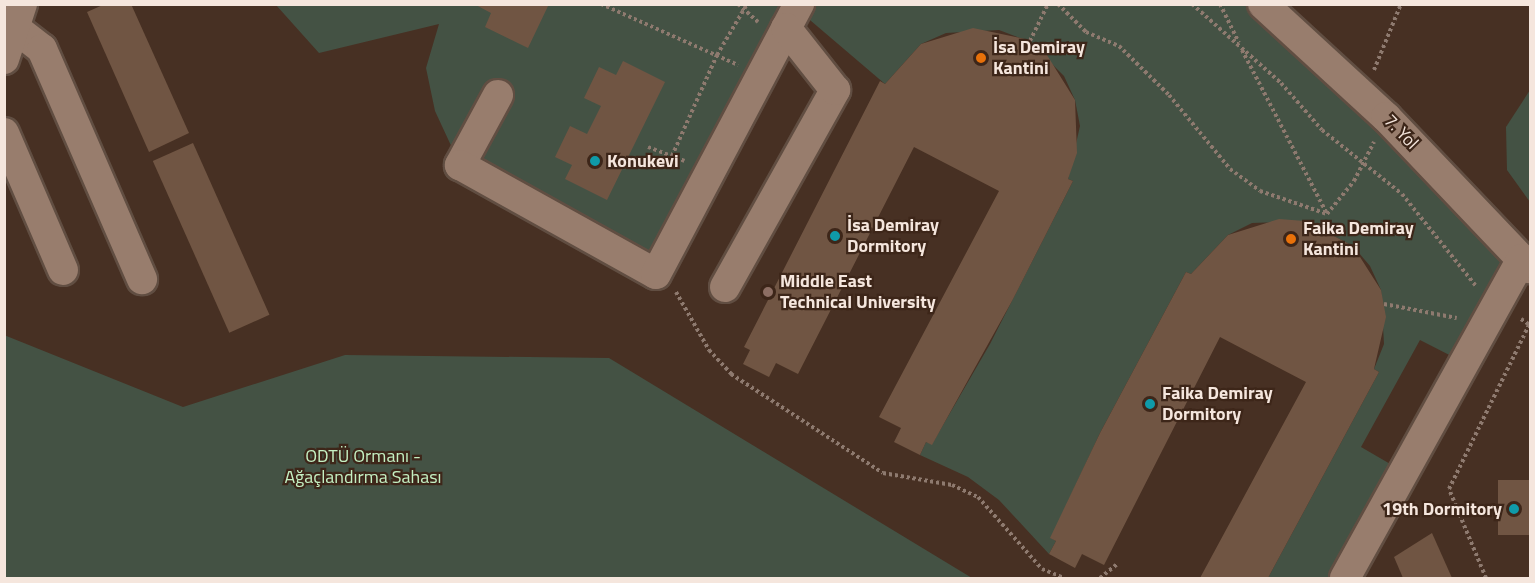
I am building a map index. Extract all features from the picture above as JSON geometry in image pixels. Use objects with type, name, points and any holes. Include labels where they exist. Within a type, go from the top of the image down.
[{"type":"street","name":"7. Yol","points":[[1263,4],[1386,117],[1526,263]]},
{"type":"street","points":[[4,59],[19,16]]},
{"type":"street","points":[[19,16],[42,48],[142,279]]},
{"type":"street","points":[[498,95],[460,165],[656,274],[712,172],[792,16]]},
{"type":"street","points":[[725,287],[835,90],[792,16]]},
{"type":"street","points":[[4,133],[63,270]]},
{"type":"street","points":[[1345,579],[1492,314],[1526,263]]},
{"type":"path","points":[[601,4],[762,75]]},
{"type":"path","points":[[672,156],[717,56],[747,4]]},
{"type":"path","points":[[1030,42],[1048,4]]},
{"type":"path","points":[[1058,4],[1086,32],[1119,46],[1169,94],[1230,169],[1260,191],[1327,214]]},
{"type":"path","points":[[1192,4],[1241,47],[1362,166],[1402,194],[1478,288],[1492,314]]},
{"type":"path","points":[[1220,4],[1327,214]]},
{"type":"path","points":[[1363,96],[1401,4]]},
{"type":"path","points":[[1327,214],[1362,166],[1386,117]]},
{"type":"path","points":[[648,147],[712,172]]},
{"type":"path","points":[[656,274],[674,290],[709,350],[731,374],[883,473],[952,485],[978,497],[1042,569],[1064,579]]},
{"type":"path","points":[[1384,304],[1492,314],[1530,324],[1449,489],[1486,579]]},
{"type":"path","points":[[1100,579],[1117,564]]},
{"type":"green space","points":[[276,5],[1263,5],[1522,259],[1465,363],[1420,340],[1361,447],[1404,472],[1344,578],[1268,578],[1379,372],[1374,369],[1384,344],[1381,290],[1370,266],[1353,246],[1305,221],[1252,223],[1228,235],[1191,274],[1186,272],[1100,433],[1051,538],[1056,541],[1049,554],[999,500],[968,477],[920,455],[926,442],[932,444],[990,344],[1073,181],[1068,179],[1080,126],[1075,100],[1064,76],[1030,42],[999,30],[946,33],[921,44],[885,84],[797,9],[656,274],[460,165],[435,111],[426,68],[439,24],[319,53]]},
{"type":"green space","points":[[1530,90],[1530,202],[1507,170],[1506,127]]},
{"type":"green space","name":"ODTÜ Ormanı - Ağaçlandırma Sahası","points":[[4,335],[183,407],[345,355],[609,358],[972,578],[5,578]]},
{"type":"building","points":[[105,4],[131,4],[189,133],[149,152],[87,12]]},
{"type":"building","points":[[474,4],[549,4],[528,48],[485,27],[491,13]]},
{"type":"building","name":"İsa Demiray Dormitory","points":[[973,28],[1025,39],[1047,55],[1075,100],[1077,153],[1068,179],[1073,181],[1012,301],[932,445],[926,442],[920,455],[894,442],[901,428],[879,417],[999,191],[914,147],[798,374],[776,363],[769,377],[743,364],[750,350],[744,347],[880,81],[885,84],[921,44]]},
{"type":"building","points":[[623,61],[665,82],[607,200],[565,179],[572,165],[555,157],[570,126],[587,134],[601,106],[584,98],[599,67],[616,75]]},
{"type":"building","points":[[193,143],[269,315],[229,333],[153,161]]},
{"type":"building","name":"Faika Demiray Dormitory","points":[[1279,219],[1305,221],[1353,246],[1381,290],[1386,317],[1374,369],[1379,372],[1268,578],[1200,578],[1306,382],[1220,337],[1104,565],[1082,554],[1075,568],[1049,554],[1056,541],[1050,538],[1100,433],[1186,272],[1191,274],[1228,235]]},
{"type":"building","name":"19th Dormitory","points":[[1498,480],[1530,480],[1530,535],[1498,535]]},
{"type":"building","name":"19th Dormitory","points":[[1432,533],[1452,578],[1403,578],[1394,557]]},
{"type":"place","name":"İsa Demiray Kantini","points":[[981,58]]},
{"type":"place","name":"Konukevi","points":[[595,161]]},
{"type":"place","name":"İsa Demiray Dormitory","points":[[835,236]]},
{"type":"place","name":"Faika Demiray Kantini","points":[[1291,239]]},
{"type":"place","name":"Middle East Technical University","points":[[768,292]]},
{"type":"place","name":"Faika Demiray Dormitory","points":[[1150,404]]},
{"type":"place","name":"19th Dormitory","points":[[1514,509]]}]
